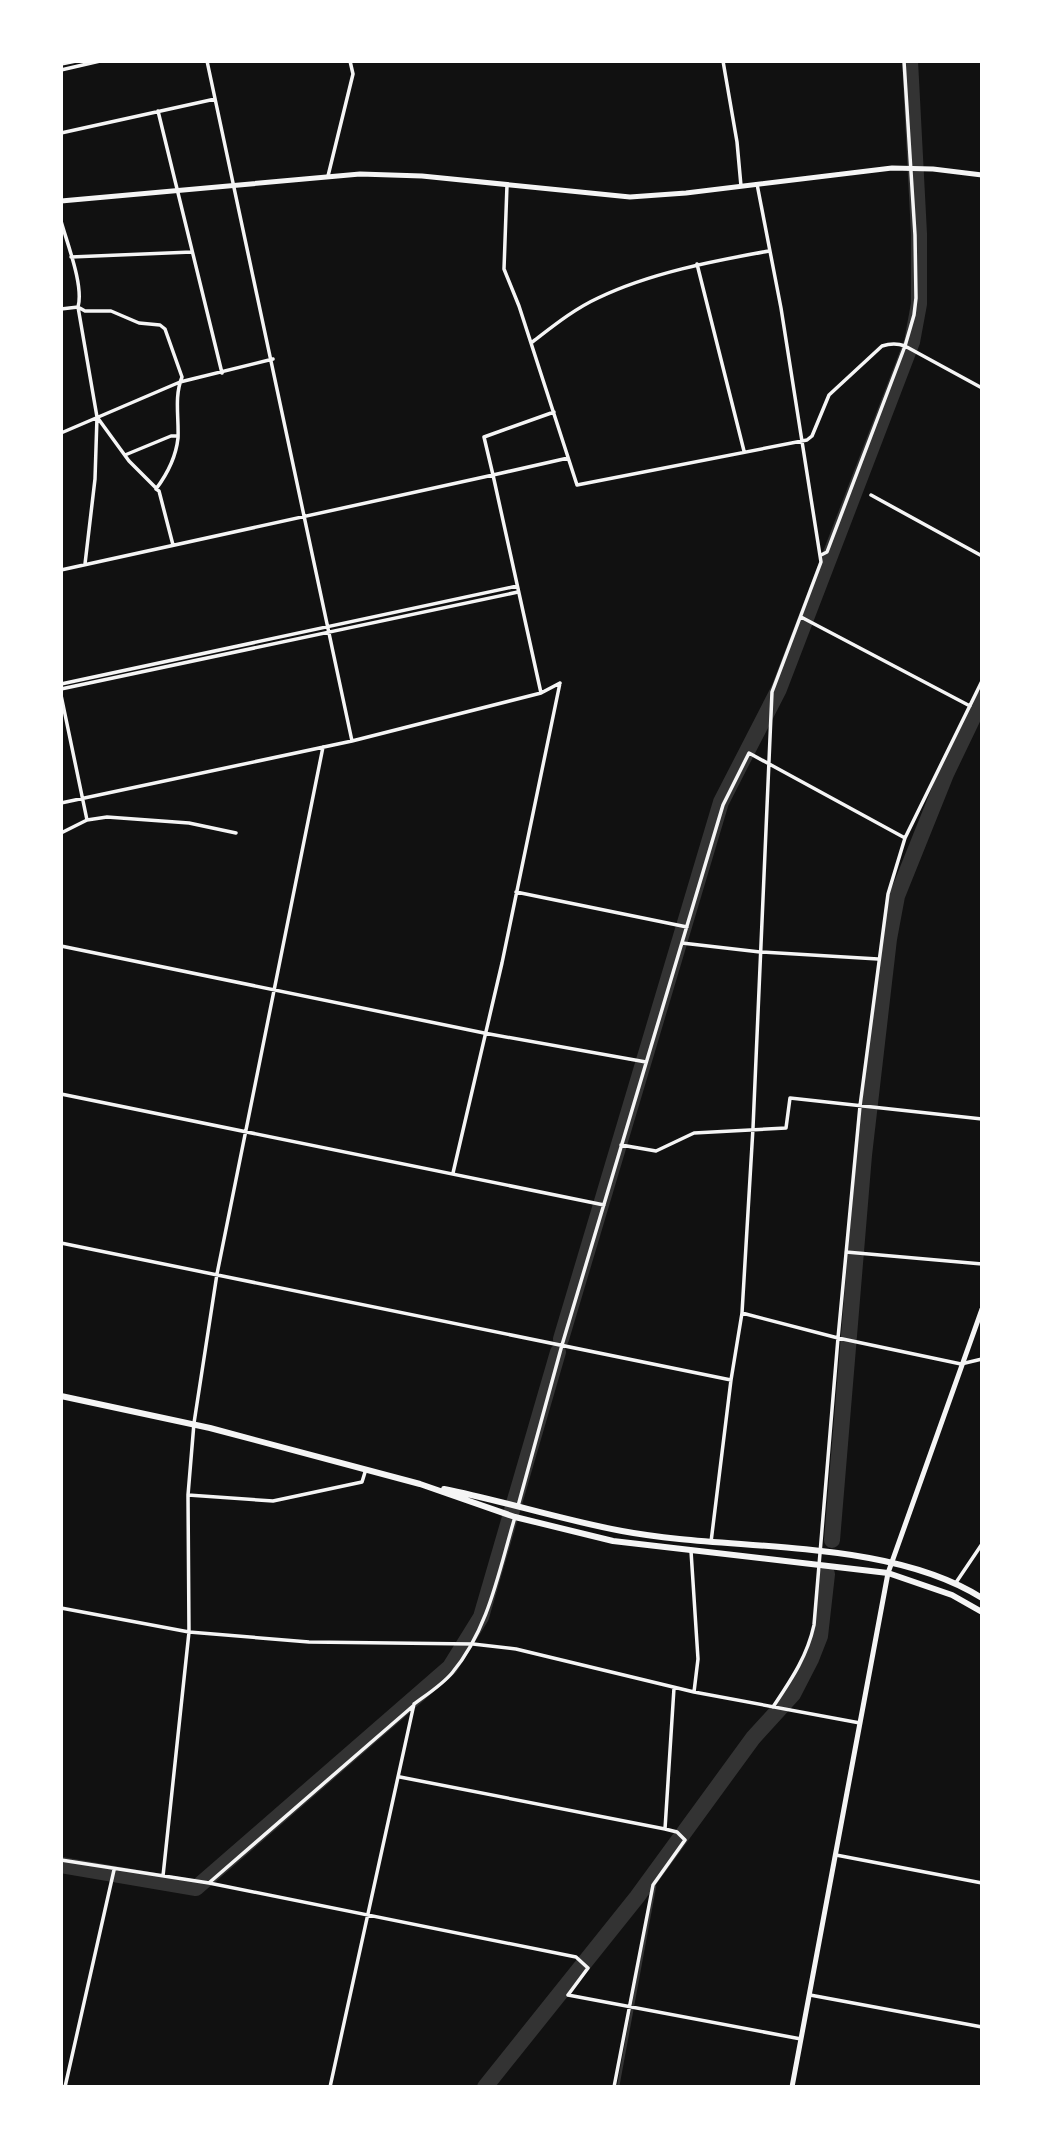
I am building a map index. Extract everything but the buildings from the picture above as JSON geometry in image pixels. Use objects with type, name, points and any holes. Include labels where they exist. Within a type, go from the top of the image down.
[{"type":"highway","points":[[61,1396],[194,1423],[480,1501],[518,1506],[622,1531],[891,1562],[955,1584],[979,1596]]},
{"type":"highway","points":[[480,1501],[515,1517],[613,1541],[888,1573],[952,1595],[982,1612]]},
{"type":"main road","points":[[61,201],[328,176],[399,175],[630,197],[678,194],[873,170],[911,168],[982,175]]},
{"type":"main road","points":[[792,2087],[888,1573],[982,1309]]},
{"type":"street","points":[[61,67],[76,61]]},
{"type":"street","points":[[61,67],[100,61]]},
{"type":"street","points":[[207,61],[273,359],[352,741]]},
{"type":"street","points":[[328,176],[353,74],[350,61]]},
{"type":"street","points":[[723,61],[737,142],[741,186]]},
{"type":"street","points":[[821,555],[827,552],[905,346],[914,315],[915,235],[904,61]]},
{"type":"street","points":[[61,132],[215,99]]},
{"type":"street","points":[[158,111],[222,373]]},
{"type":"street","points":[[711,1542],[731,1380],[743,1313],[754,1128],[772,692],[820,566],[821,555],[757,184]]},
{"type":"street","points":[[507,185],[504,269],[519,306],[577,485],[802,441],[811,436],[824,404],[836,388],[882,346],[895,343],[905,346],[982,388]]},
{"type":"street","points":[[61,221],[80,300],[78,307],[97,416],[95,480],[85,565]]},
{"type":"street","points":[[531,343],[560,320],[598,298],[697,264],[769,251]]},
{"type":"street","points":[[71,257],[192,252]]},
{"type":"street","points":[[697,264],[744,451]]},
{"type":"street","points":[[61,310],[78,307],[85,311],[111,311],[139,323],[160,325],[165,329],[182,377],[177,389],[178,436],[174,458],[156,489]]},
{"type":"street","points":[[61,433],[180,382],[273,359]]},
{"type":"street","points":[[541,693],[484,437],[554,412]]},
{"type":"street","points":[[97,416],[125,456],[159,491],[173,545]]},
{"type":"street","points":[[125,456],[171,436],[178,436]]},
{"type":"street","points":[[61,570],[568,458]]},
{"type":"street","points":[[871,495],[982,556]]},
{"type":"street","points":[[61,687],[517,586]]},
{"type":"street","points":[[328,629],[519,592]]},
{"type":"street","points":[[801,617],[970,706]]},
{"type":"street","points":[[773,1707],[799,1669],[814,1625],[846,1252],[878,959],[888,894],[905,838],[982,681]]},
{"type":"street","points":[[61,803],[352,741],[541,693],[559,683],[502,963],[453,1174]]},
{"type":"street","points":[[61,695],[87,820]]},
{"type":"street","points":[[163,1876],[189,1632],[188,1495],[194,1423],[217,1275],[323,747]]},
{"type":"street","points":[[518,1506],[562,1345],[725,800],[749,753],[905,838]]},
{"type":"street","points":[[61,833],[87,820],[107,817],[189,823],[236,833]]},
{"type":"street","points":[[516,892],[687,927]]},
{"type":"street","points":[[682,943],[760,952],[878,959]]},
{"type":"street","points":[[61,946],[484,1033],[646,1062]]},
{"type":"street","points":[[61,1094],[604,1205]]},
{"type":"street","points":[[621,1145],[656,1151],[694,1133],[786,1128],[790,1098],[982,1119]]},
{"type":"street","points":[[61,1244],[731,1380]]},
{"type":"street","points":[[846,1252],[982,1264]]},
{"type":"street","points":[[743,1313],[838,1338],[961,1364],[982,1359]]},
{"type":"street","points":[[188,1495],[273,1501],[362,1482],[366,1469]]},
{"type":"street","points":[[209,1883],[414,1704],[451,1675],[473,1644],[485,1618],[515,1517]]},
{"type":"street","points":[[955,1584],[982,1544]]},
{"type":"street","points":[[691,1550],[698,1659],[694,1692]]},
{"type":"street","points":[[61,1608],[189,1632],[309,1642],[473,1644],[516,1649],[694,1692],[860,1723]]},
{"type":"street","points":[[665,1829],[674,1687]]},
{"type":"street","points":[[330,2087],[414,1704]]},
{"type":"street","points":[[400,1777],[665,1829],[677,1832],[685,1840],[653,1885],[614,2087]]},
{"type":"street","points":[[836,1855],[982,1883]]},
{"type":"street","points":[[61,1860],[209,1883],[576,1957],[588,1968],[568,1995],[802,2039]]},
{"type":"street","points":[[65,2087],[114,1870]]},
{"type":"street","points":[[810,1995],[982,2027]]},
{"type":"waterway","points":[[561,1339],[721,802],[779,689],[912,342],[919,304],[919,234],[910,61]]},
{"type":"waterway","points":[[832,1540],[864,1155],[889,939],[897,896],[946,774],[982,699]]},
{"type":"waterway","points":[[61,1865],[196,1888],[450,1667],[481,1617],[558,1352]]},
{"type":"waterway","points":[[485,2087],[637,1897],[753,1738],[793,1694],[820,1636],[827,1574]]},
{"type":"waterway","points":[[618,2087],[655,1886]]}]
